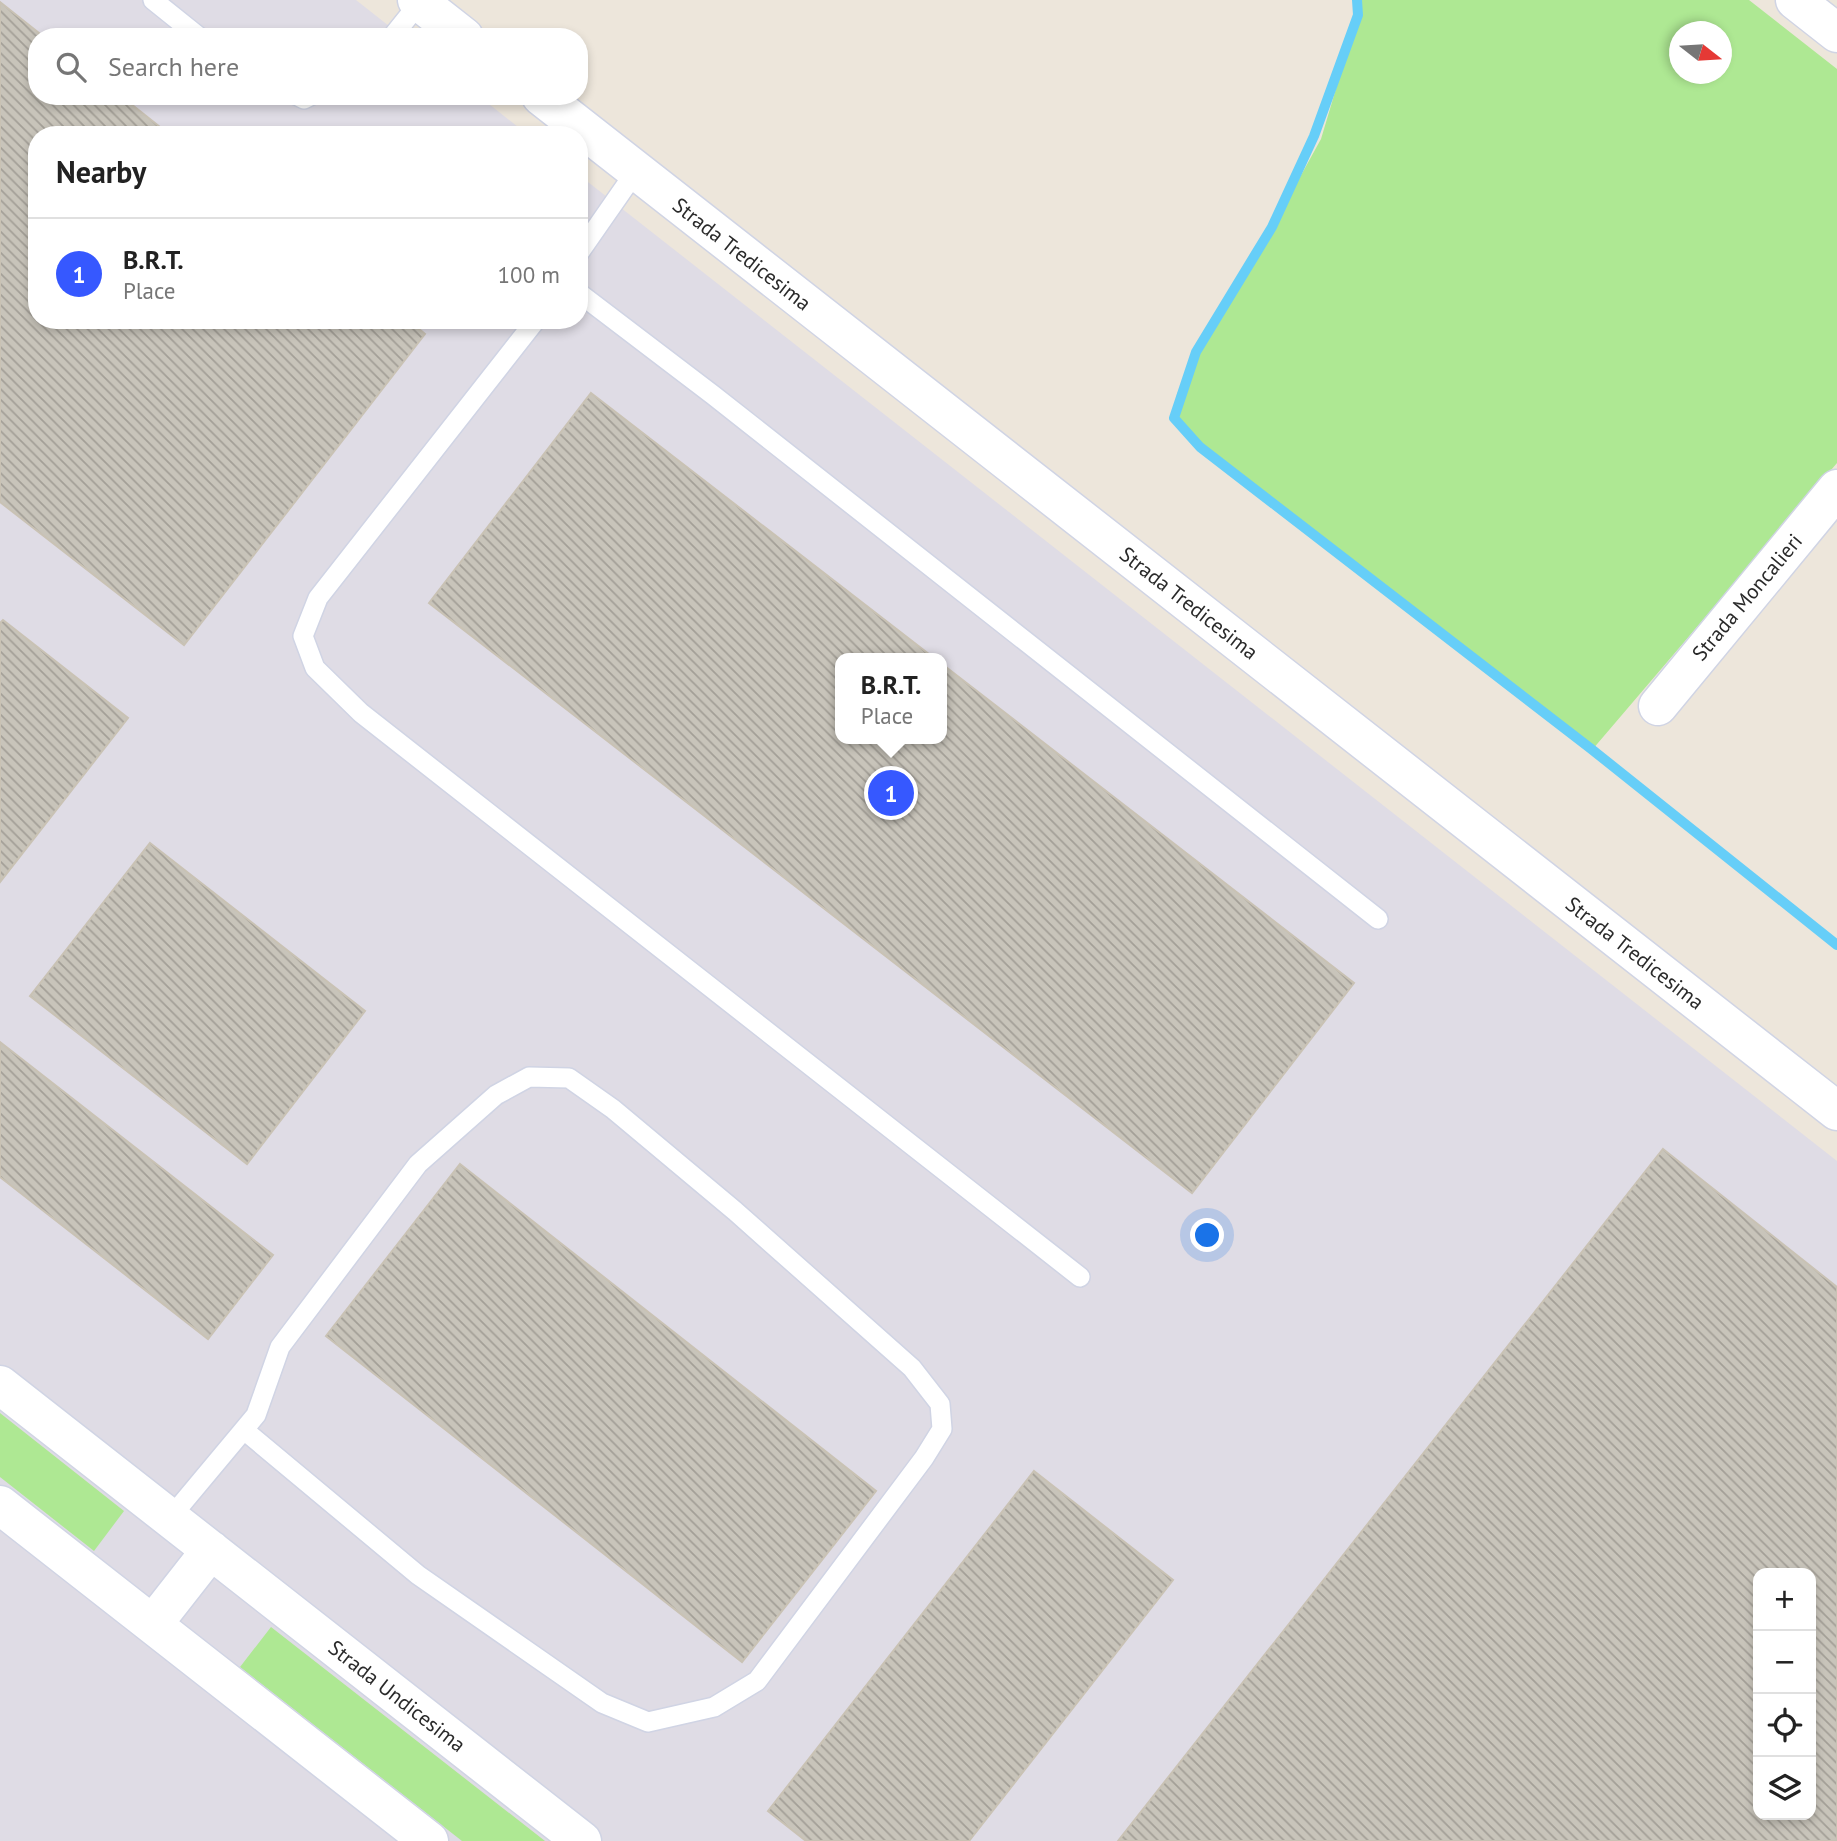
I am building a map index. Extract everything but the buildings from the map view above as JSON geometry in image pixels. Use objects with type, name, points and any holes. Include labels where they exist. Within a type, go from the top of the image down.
[{"type":"street","points":[[1795,0],[1837,33]]},
{"type":"street","points":[[419,1],[453,28]]},
{"type":"street","name":"Strada Tredicesima","points":[[552,105],[579,126]]},
{"type":"street","name":"Strada Tredicesima","points":[[588,133],[1837,1111]]},
{"type":"street","name":"Strada Moncalieri","points":[[1658,706],[1837,489]]},
{"type":"street","name":"Strada Undicesima","points":[[0,1385],[582,1841]]},
{"type":"street","points":[[0,1505],[429,1841]]},
{"type":"street","points":[[153,1624],[211,1550]]},
{"type":"lane","points":[[153,0],[189,28]]},
{"type":"lane","points":[[399,28],[419,1]]},
{"type":"lane","points":[[588,240],[636,171]]},
{"type":"lane","points":[[588,300],[713,395],[1378,919]]},
{"type":"lane","points":[[529,329],[318,598],[303,636],[315,668],[361,713],[1080,1277]]},
{"type":"lane","points":[[170,1518],[256,1415],[280,1347],[418,1164],[496,1095],[529,1077],[569,1078],[613,1109],[735,1211],[912,1368],[940,1404],[942,1429],[916,1469],[757,1681],[714,1707],[648,1722],[602,1703],[418,1575],[244,1430]]},
{"type":"shaded area","points":[[0,0],[356,0],[392,28],[28,28],[28,105],[490,105],[517,126],[28,126],[28,329],[588,329],[588,182],[1837,1161],[1837,1841],[0,1841]]},
{"type":"green space","points":[[1357,0],[1749,0],[1837,69],[1837,463],[1592,750],[1200,447],[1174,418],[1177,394],[1196,352],[1273,226],[1321,139],[1358,15]]},
{"type":"green space","points":[[0,1413],[124,1511],[94,1551],[0,1477]]},
{"type":"green space","points":[[271,1627],[545,1841],[462,1841],[240,1667]]},
{"type":"waterway","points":[[1357,0],[1358,15],[1314,136],[1272,227],[1196,352],[1174,418],[1200,447],[1590,748],[1837,945]]},
{"type":"place","name":"B.R.T.","points":[[891,793]]}]
